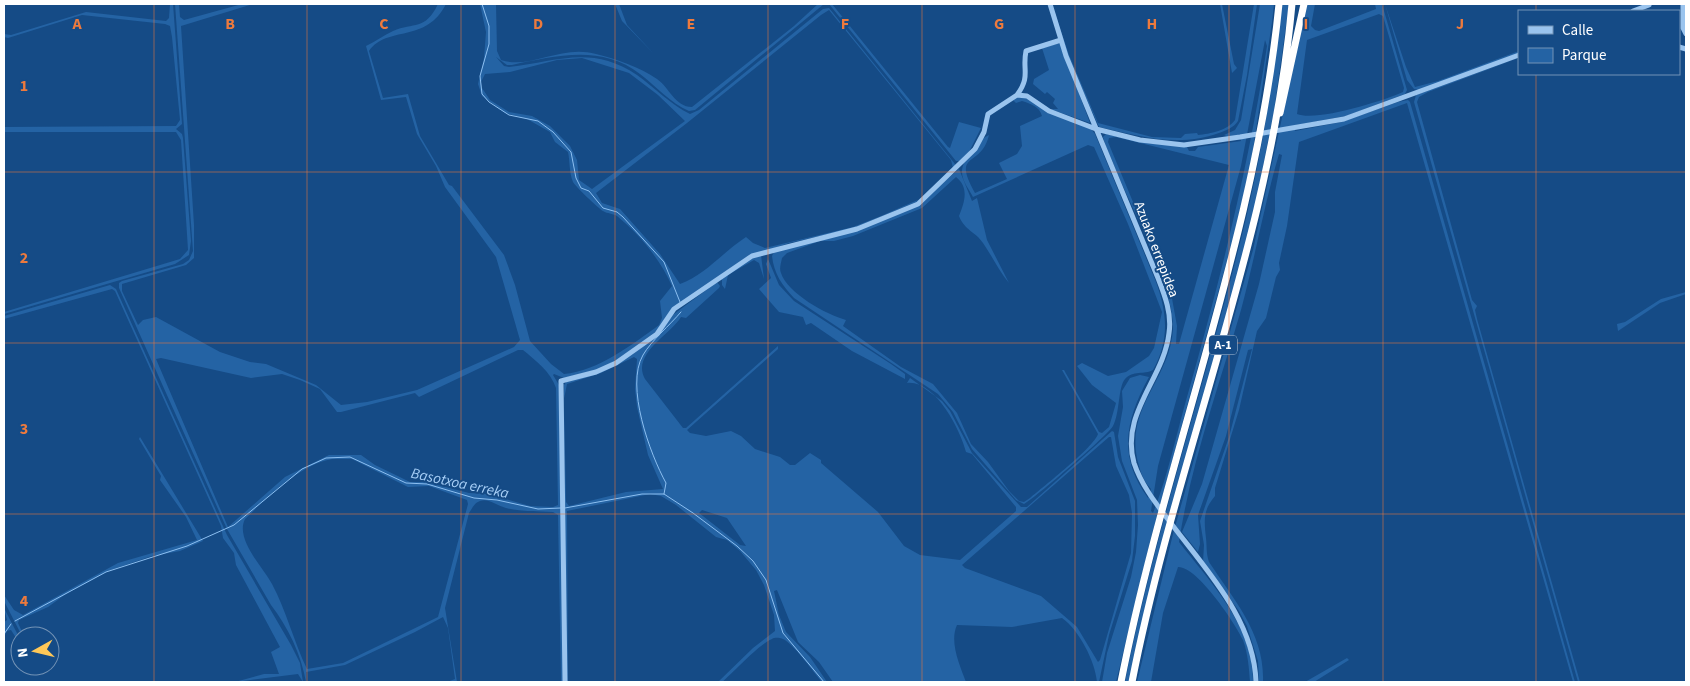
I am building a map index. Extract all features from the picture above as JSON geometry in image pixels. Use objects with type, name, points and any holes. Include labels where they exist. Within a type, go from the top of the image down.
[{"type":"highway","name":"A-1","points":[[1122,682],[1151,554],[1221,304],[1246,203],[1265,106],[1279,4]]},
{"type":"highway","name":"A-1","points":[[1132,682],[1162,557],[1243,273],[1276,121],[1292,4]]},
{"type":"highway","points":[[1276,121],[1283,108],[1304,4]]},
{"type":"street","name":"Azuako errepidea","points":[[1050,4],[1060,40],[1158,278],[1169,312],[1169,332],[1165,352],[1136,412],[1132,435],[1134,460],[1149,493],[1244,628],[1254,655],[1256,682]]},
{"type":"street","points":[[1683,4],[1683,28],[1686,34]]},
{"type":"street","points":[[565,682],[561,381],[596,372],[616,363],[657,334],[674,309],[752,256],[858,229],[918,204],[975,148],[984,132],[988,114],[1017,95],[1024,85],[1027,71],[1026,51],[1060,40]]},
{"type":"street","points":[[1017,95],[1027,96],[1049,111],[1096,129],[1166,144],[1184,144],[1240,138],[1344,119],[1518,54]]},
{"type":"green space","points":[[170,4],[173,4],[182,124],[176,129],[182,134],[183,138],[191,241],[189,255],[175,264],[4,314],[4,312],[180,259],[188,250],[181,140],[176,132],[4,132],[4,127],[176,126],[180,120],[170,26],[82,15],[8,38],[4,37],[4,34],[11,35],[86,12],[166,21],[169,18]]},
{"type":"green space","points":[[175,4],[179,4],[180,17],[184,20],[242,4],[253,4],[181,26],[194,225],[194,258],[186,265],[122,284],[122,291],[138,325],[143,320],[156,317],[220,352],[250,362],[266,364],[316,385],[341,405],[367,402],[417,390],[514,347],[520,340],[496,257],[445,187],[436,166],[417,134],[406,97],[381,100],[366,46],[400,28],[424,22],[433,13],[438,4],[446,4],[438,16],[428,25],[418,30],[386,38],[369,51],[383,98],[408,94],[420,136],[449,185],[452,186],[504,255],[515,285],[530,341],[551,364],[564,374],[590,368],[614,356],[659,325],[662,318],[660,301],[672,286],[649,248],[634,231],[617,216],[601,209],[574,184],[568,152],[555,142],[550,132],[527,119],[505,113],[482,96],[478,84],[484,58],[486,32],[480,4],[496,4],[497,51],[501,60],[523,62],[570,52],[596,54],[612,58],[643,71],[661,82],[681,104],[692,107],[794,26],[818,4],[824,4],[695,110],[689,111],[670,99],[640,74],[610,59],[578,55],[545,58],[512,65],[507,65],[496,57],[504,66],[509,67],[558,59],[573,58],[589,58],[604,60],[637,75],[669,101],[690,114],[699,110],[823,9],[829,8],[955,164],[955,167],[934,186],[953,168],[951,160],[829,10],[596,193],[602,203],[620,209],[660,254],[680,284],[698,275],[746,237],[753,243],[765,248],[853,227],[919,200],[851,229],[789,243],[745,258],[676,306],[657,331],[618,359],[600,369],[564,378],[553,375],[559,385],[564,682],[561,682],[558,515],[553,512],[512,509],[483,500],[476,503],[469,513],[445,608],[457,682],[447,682],[455,679],[448,628],[443,617],[345,665],[306,672],[306,682],[301,661],[283,622],[271,605],[227,529],[119,288],[119,283],[122,281],[183,264],[189,260],[193,251]],"holes":[[[582,58],[629,73],[658,95],[685,121],[592,189],[579,180],[577,160],[570,146],[550,126],[532,116],[509,112],[490,100],[482,88],[481,82],[485,74],[510,72],[557,60]],[[518,350],[523,350],[547,372],[556,388],[558,505],[553,507],[530,506],[488,494],[469,493],[426,482],[410,482],[375,465],[361,455],[329,455],[285,477],[228,527],[156,359],[161,358],[251,378],[282,374],[320,389],[337,412],[415,393],[419,397]],[[332,459],[352,459],[408,487],[429,486],[467,500],[468,504],[438,617],[343,663],[307,669],[277,594],[251,552],[243,527],[245,519],[274,492],[296,475],[320,462]]]},
{"type":"green space","points":[[615,4],[619,4],[627,25],[654,54],[622,21]]},
{"type":"green space","points":[[829,4],[832,4],[948,147],[950,148],[959,122],[981,128],[969,152],[960,161],[956,161]]},
{"type":"green space","points":[[1052,4],[1069,55],[1098,123],[1152,137],[1181,138],[1185,134],[1197,133],[1198,135],[1218,131],[1235,120],[1254,4],[1257,4],[1247,75],[1238,121],[1232,127],[1222,132],[1189,140],[1144,137],[1099,127],[1067,55]]},
{"type":"green space","points":[[1220,4],[1222,4],[1234,64],[1237,68],[1232,73]]},
{"type":"green space","points":[[1260,4],[1274,4],[1251,163],[1235,231],[1152,534],[1116,682],[1102,682],[1107,653],[1131,577],[1136,552],[1138,525],[1137,500],[1122,461],[1118,436],[1123,407],[1122,391],[1130,378],[1140,375],[1149,377],[1135,408],[1128,438],[1132,467],[1138,482],[1148,498],[1151,489],[1139,466],[1135,446],[1137,428],[1141,411],[1164,364],[1170,347],[1173,329],[1172,312],[1160,272],[1103,137],[1106,134],[1146,143],[1187,147],[1189,151],[1195,151],[1198,147],[1241,141],[1240,135],[1229,137],[1224,135],[1235,130],[1241,120]],"holes":[[[1265,40],[1267,46],[1260,90],[1233,223],[1163,485],[1153,513],[1151,511],[1158,466],[1241,166]],[[1116,137],[1229,165],[1179,344],[1176,344],[1177,326],[1171,293],[1108,142],[1109,138]]]},
{"type":"green space","points":[[1282,4],[1289,4],[1274,111],[1250,232],[1157,563],[1129,682],[1125,682],[1165,514],[1228,291],[1249,206],[1266,120]]},
{"type":"green space","points":[[1307,4],[1315,4],[1311,26],[1319,31],[1376,9],[1375,4],[1382,4],[1407,90],[1405,94],[1346,116],[1296,125],[1295,131],[1341,122],[1398,102],[1408,100],[1410,102],[1575,682],[1573,682],[1407,103],[1299,142],[1287,226],[1279,263],[1280,270],[1276,277],[1266,318],[1257,331],[1239,410],[1215,488],[1215,496],[1206,511],[1205,526],[1209,562],[1238,604],[1253,633],[1259,648],[1263,682],[1259,682],[1258,661],[1247,626],[1239,611],[1203,562],[1204,545],[1200,521],[1229,437],[1252,349],[1248,350],[1226,436],[1198,515],[1200,544],[1198,552],[1182,532],[1202,484],[1259,284],[1275,212],[1275,192],[1282,155],[1279,154],[1241,310],[1198,454],[1179,542],[1217,590],[1238,624],[1251,662],[1253,682],[1250,682],[1243,640],[1232,621],[1205,585],[1186,569],[1178,567],[1163,613],[1151,682],[1137,682],[1173,534],[1253,250]],"holes":[[[1379,14],[1383,16],[1404,88],[1403,92],[1366,105],[1334,113],[1306,116],[1297,114],[1307,40]]]},
{"type":"green space","points":[[1385,4],[1406,67],[1415,87],[1438,81],[1518,51],[1518,53],[1419,90],[1414,89],[1407,80]]},
{"type":"green space","points":[[1060,43],[1090,123],[1050,109],[1058,109],[1053,103],[1055,99],[1047,92],[1045,94],[1033,84],[1034,79],[1049,70],[1042,48]]},
{"type":"green space","points":[[1518,58],[1428,92],[1419,97],[1417,102],[1472,300],[1477,306],[1475,310],[1477,319],[1580,682],[1578,682],[1414,102],[1416,95]]},
{"type":"green space","points":[[1017,96],[1028,97],[1048,110],[1091,129],[1095,134],[1156,282],[1163,304],[1165,326],[1162,348],[1153,370],[1131,374],[1125,379],[1113,426],[1071,466],[1024,504],[1016,500],[972,449],[953,412],[938,394],[794,298],[779,279],[772,256],[774,252],[857,230],[917,205],[959,169],[963,180],[962,172],[965,161],[976,145],[989,135],[980,152],[967,165],[968,180],[975,193],[1007,179],[999,163],[1017,154],[1022,146],[1020,126],[1042,116],[1039,110],[1031,104],[1022,101],[1016,103],[1013,100]],"holes":[[[1088,145],[1094,147],[1128,224],[1162,312],[1154,348],[1149,356],[1126,372],[1108,376],[1082,363],[1077,366],[1092,385],[1116,403],[1109,427],[1102,433],[1099,432],[1064,370],[1062,370],[1098,434],[1088,448],[1024,502],[1019,501],[1009,491],[988,462],[971,444],[957,413],[933,384],[901,367],[843,326],[846,320],[819,308],[799,295],[785,281],[780,271],[782,258],[787,253],[820,241],[834,241],[853,236],[922,208],[956,177],[963,186],[965,196],[959,216],[961,221],[983,243],[1009,283],[987,240],[977,198],[972,201],[965,183],[973,197]]]},
{"type":"green space","points":[[761,255],[764,279],[759,263],[754,260],[728,275],[725,289],[722,285],[722,278],[745,261]]},
{"type":"green space","points":[[768,259],[779,285],[794,301],[891,364],[905,374],[905,379],[852,351],[811,323],[806,325],[803,317],[779,312],[759,289],[771,278],[766,264]]},
{"type":"green space","points":[[717,282],[720,286],[686,318],[681,317],[647,353],[643,361],[642,370],[645,379],[683,428],[686,428],[778,346],[778,349],[687,430],[690,433],[706,436],[731,431],[741,436],[755,449],[780,457],[790,465],[795,465],[810,453],[821,460],[821,463],[878,512],[904,546],[920,555],[960,560],[1016,511],[1016,507],[972,454],[966,452],[952,419],[934,395],[942,401],[950,411],[972,453],[1021,507],[1027,507],[1112,431],[1114,432],[1118,457],[1135,501],[1135,536],[1132,561],[1109,635],[1099,682],[1097,682],[1090,656],[1080,638],[1062,618],[1012,627],[957,625],[954,639],[955,646],[958,661],[966,682],[833,682],[819,662],[798,642],[777,590],[774,591],[779,615],[786,632],[810,657],[827,682],[822,682],[798,652],[787,642],[783,639],[773,638],[760,646],[722,682],[718,682],[753,648],[775,631],[774,615],[764,585],[756,570],[740,551],[727,540],[716,537],[676,505],[661,496],[650,494],[567,511],[568,682],[566,682],[564,406],[566,502],[569,506],[626,492],[663,489],[648,455],[637,407],[635,389],[637,359],[634,357],[601,373],[567,384],[564,399],[564,385],[566,382],[613,366],[660,332],[674,314]],"holes":[[[1109,437],[1111,437],[1116,466],[1129,495],[1132,513],[1131,553],[1098,662],[1077,627],[1041,596],[965,568],[962,565]],[[702,510],[727,518],[746,546],[740,545],[699,513]]]},
{"type":"green space","points":[[110,285],[116,289],[227,535],[300,663],[303,682],[298,674],[235,682],[264,674],[279,674],[271,652],[280,647],[236,565],[234,553],[223,538],[221,526],[115,291],[112,289],[4,319],[4,316]]},
{"type":"green space","points":[[1686,292],[1686,294],[1660,303],[1618,331],[1617,324],[1625,322],[1661,299]]},
{"type":"green space","points":[[910,378],[922,386],[907,383]]},
{"type":"green space","points":[[140,437],[203,541],[180,551],[152,556],[108,571],[66,594],[48,607],[19,620],[19,626],[17,626],[4,601],[4,595],[14,610],[23,615],[118,563],[197,540],[186,517],[160,480],[161,476],[139,439]]},
{"type":"green space","points":[[4,608],[13,626],[10,626],[10,630],[7,631],[4,637],[4,622],[7,620]]},
{"type":"green space","points":[[1347,658],[1349,660],[1314,682],[1305,682]]},
{"type":"waterway","points":[[482,4],[489,26],[489,44],[480,76],[482,94],[489,102],[509,115],[538,121],[553,132],[571,152],[576,178],[581,188],[589,191],[603,208],[617,212],[623,217],[664,262],[680,302]]},
{"type":"waterway","points":[[664,494],[666,483],[647,438],[638,401],[638,368],[646,350],[681,312]]},
{"type":"waterway","name":"Basotxoa erreka","points":[[15,621],[106,572],[187,546],[234,525],[302,469],[326,458],[350,457],[406,483],[427,484],[474,498],[497,500],[538,509],[561,508]]},
{"type":"waterway","name":"Basotxoa erreka","points":[[565,508],[642,494],[664,494],[693,513],[737,546],[753,561],[766,580],[783,633],[824,682]]},
{"type":"waterway","name":"Basotxoa erreka","points":[[4,634],[11,624]]}]
